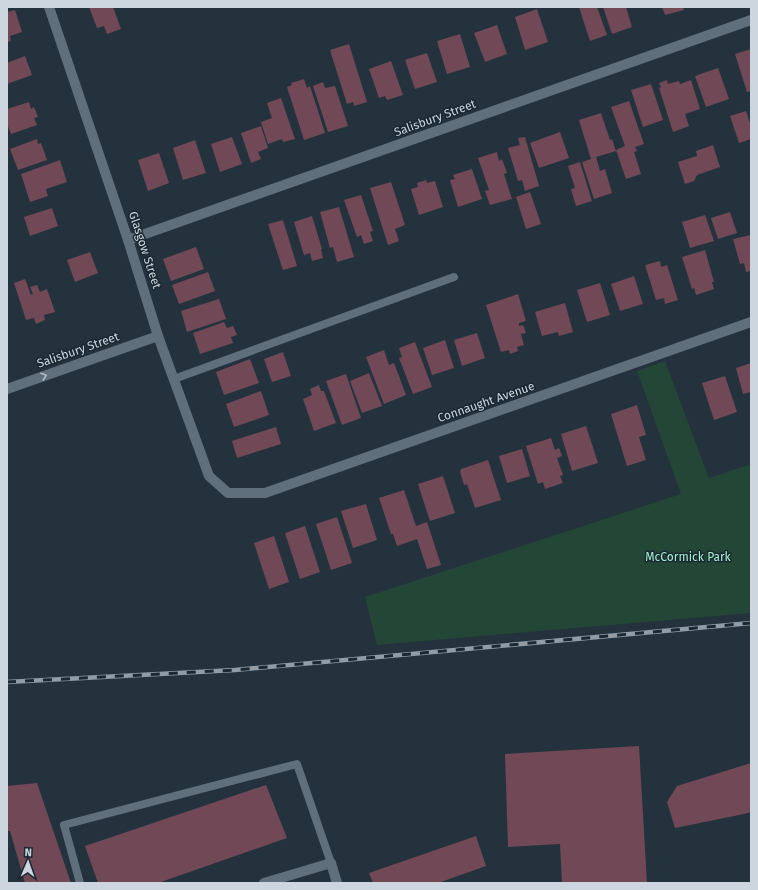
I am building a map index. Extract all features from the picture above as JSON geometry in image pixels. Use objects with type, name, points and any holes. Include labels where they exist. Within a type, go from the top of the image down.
[{"type":"street","name":"Glasgow Street","points":[[49,7],[128,240],[158,336],[209,476],[228,494]]},
{"type":"street","name":"Salisbury Street","points":[[128,240],[751,20]]},
{"type":"street","name":"Connaught Avenue","points":[[228,494],[264,493],[751,322]]},
{"type":"street","name":"Salisbury Street","points":[[7,389],[158,336]]},
{"type":"street","points":[[264,883],[331,863],[337,883]]},
{"type":"lane","points":[[174,379],[454,277]]},
{"type":"lane","points":[[80,883],[64,825],[297,764],[331,863]]},
{"type":"green space","name":"McCormick Park","points":[[665,361],[709,478],[751,464],[751,613],[377,645],[365,597],[681,494],[637,371]]},
{"type":"building","points":[[89,7],[113,7],[121,29],[107,34],[104,26],[97,28]]},
{"type":"building","points":[[579,7],[597,7],[607,35],[590,41]]},
{"type":"building","points":[[603,7],[626,7],[632,27],[612,34]]},
{"type":"building","points":[[662,7],[683,7],[684,10],[665,15]]},
{"type":"building","points":[[537,9],[548,42],[525,50],[515,17]]},
{"type":"building","points":[[15,10],[22,32],[10,36],[11,41],[7,42],[7,12]]},
{"type":"building","points":[[497,25],[507,54],[485,62],[474,33]]},
{"type":"building","points":[[460,34],[470,67],[447,74],[437,41]]},
{"type":"building","points":[[349,44],[367,102],[354,106],[353,102],[347,104],[330,50]]},
{"type":"building","points":[[751,49],[751,91],[747,92],[735,54]]},
{"type":"building","points":[[427,53],[437,82],[415,89],[405,60]]},
{"type":"building","points":[[25,56],[32,75],[7,84],[7,63]]},
{"type":"building","points":[[391,61],[403,95],[387,100],[385,96],[379,98],[369,69]]},
{"type":"building","points":[[718,68],[729,99],[706,107],[695,76]]},
{"type":"building","points":[[304,79],[307,88],[310,86],[325,133],[304,140],[287,87],[292,85],[291,83]]},
{"type":"building","points":[[667,80],[668,84],[679,81],[680,84],[691,80],[700,109],[685,114],[689,126],[673,132],[659,88],[661,87],[659,83]]},
{"type":"building","points":[[323,82],[325,88],[335,86],[348,126],[328,132],[313,86]]},
{"type":"building","points":[[651,84],[663,120],[643,127],[631,90]]},
{"type":"building","points":[[281,98],[295,139],[283,142],[282,139],[268,144],[261,122],[272,118],[267,103]]},
{"type":"building","points":[[629,101],[644,144],[635,147],[637,151],[634,152],[641,174],[626,179],[616,150],[625,146],[611,107]]},
{"type":"building","points":[[29,102],[31,109],[34,107],[38,117],[34,118],[37,125],[11,134],[7,124],[7,109]]},
{"type":"building","points":[[746,111],[751,126],[751,139],[739,143],[730,116]]},
{"type":"building","points":[[601,113],[610,140],[612,139],[616,151],[596,157],[600,171],[605,169],[612,193],[594,199],[582,162],[591,159],[579,120]]},
{"type":"building","points":[[261,126],[268,148],[258,152],[261,159],[251,163],[241,133]]},
{"type":"building","points":[[560,132],[569,158],[539,168],[530,143]]},
{"type":"building","points":[[232,137],[242,164],[220,172],[211,144]]},
{"type":"building","points":[[525,137],[539,186],[525,191],[522,180],[518,181],[508,148],[520,145],[518,138]]},
{"type":"building","points":[[37,139],[38,144],[41,143],[47,160],[18,170],[10,149]]},
{"type":"building","points":[[195,140],[206,173],[183,180],[173,148]]},
{"type":"building","points":[[713,145],[720,167],[697,175],[694,181],[685,184],[678,162],[697,156],[696,151]]},
{"type":"building","points":[[497,152],[499,161],[502,159],[507,173],[504,174],[512,199],[490,205],[485,191],[489,190],[478,158]]},
{"type":"building","points":[[159,153],[169,183],[148,191],[138,160]]},
{"type":"building","points":[[60,160],[67,182],[46,189],[48,196],[30,202],[21,174]]},
{"type":"building","points":[[580,162],[592,201],[576,206],[571,189],[575,188],[568,166]]},
{"type":"building","points":[[472,169],[482,199],[458,207],[450,180],[455,179],[453,175]]},
{"type":"building","points":[[426,180],[427,183],[435,181],[443,207],[419,215],[411,189],[418,187],[417,183]]},
{"type":"building","points":[[391,182],[405,225],[395,229],[399,241],[388,245],[370,188]]},
{"type":"building","points":[[530,192],[541,224],[526,229],[516,197]]},
{"type":"building","points":[[361,195],[373,231],[370,232],[373,241],[364,244],[361,235],[357,237],[344,200]]},
{"type":"building","points":[[339,207],[354,257],[337,262],[333,247],[330,248],[320,212]]},
{"type":"building","points":[[52,208],[58,226],[30,236],[24,217]]},
{"type":"building","points":[[730,212],[737,233],[718,239],[711,218]]},
{"type":"building","points":[[705,215],[714,241],[690,248],[682,222]]},
{"type":"building","points":[[312,216],[322,249],[323,258],[312,261],[310,253],[304,255],[294,222]]},
{"type":"building","points":[[283,220],[297,266],[283,270],[268,224]]},
{"type":"building","points":[[751,235],[751,271],[746,272],[744,263],[740,264],[733,239]]},
{"type":"building","points":[[196,247],[204,269],[171,281],[163,259]]},
{"type":"building","points":[[705,250],[714,282],[712,282],[714,289],[696,295],[694,288],[692,289],[682,257]]},
{"type":"building","points":[[90,252],[98,273],[75,282],[67,260]]},
{"type":"building","points":[[660,261],[661,267],[667,265],[678,300],[665,304],[664,298],[656,300],[645,265]]},
{"type":"building","points":[[208,272],[215,291],[179,304],[172,285]]},
{"type":"building","points":[[634,276],[643,304],[620,311],[611,284]]},
{"type":"building","points":[[25,279],[31,295],[33,294],[30,287],[37,285],[40,292],[47,289],[55,312],[44,315],[45,320],[36,324],[34,318],[26,320],[14,283]]},
{"type":"building","points":[[600,283],[610,315],[587,322],[577,290]]},
{"type":"building","points":[[518,294],[526,321],[519,323],[519,326],[523,325],[526,333],[521,334],[524,345],[517,347],[518,351],[510,354],[509,350],[501,352],[486,305]]},
{"type":"building","points":[[219,299],[226,319],[187,332],[181,311]]},
{"type":"building","points":[[565,303],[573,332],[559,336],[558,332],[542,336],[535,312]]},
{"type":"building","points":[[224,322],[227,328],[233,326],[237,335],[231,337],[233,343],[200,354],[193,333]]},
{"type":"building","points":[[477,333],[485,358],[462,366],[454,340]]},
{"type":"building","points":[[445,340],[454,368],[432,375],[423,348]]},
{"type":"building","points":[[415,342],[432,387],[413,394],[399,358],[402,357],[399,348]]},
{"type":"building","points":[[384,350],[389,365],[394,363],[406,395],[384,404],[366,357]]},
{"type":"building","points":[[283,352],[291,376],[272,382],[264,359]]},
{"type":"building","points":[[250,359],[259,383],[224,395],[216,372]]},
{"type":"building","points":[[751,363],[751,392],[743,394],[736,368]]},
{"type":"building","points":[[369,373],[382,406],[362,413],[350,381]]},
{"type":"building","points":[[346,374],[361,418],[342,425],[326,381]]},
{"type":"building","points":[[725,376],[737,412],[714,420],[702,383]]},
{"type":"building","points":[[319,385],[321,391],[324,391],[336,423],[314,431],[303,399],[312,395],[310,389]]},
{"type":"building","points":[[261,391],[269,415],[234,427],[226,404]]},
{"type":"building","points":[[637,405],[646,435],[639,437],[646,460],[627,466],[611,414]]},
{"type":"building","points":[[586,426],[598,463],[572,471],[561,434]]},
{"type":"building","points":[[276,427],[281,444],[237,458],[232,441]]},
{"type":"building","points":[[551,438],[555,450],[559,448],[562,456],[557,458],[563,475],[560,476],[563,483],[545,489],[543,482],[538,484],[526,446]]},
{"type":"building","points":[[522,449],[530,476],[507,483],[499,456]]},
{"type":"building","points":[[488,460],[501,500],[475,508],[467,484],[464,485],[460,472],[461,469]]},
{"type":"building","points":[[443,476],[455,513],[430,521],[418,484]]},
{"type":"building","points":[[404,490],[416,526],[427,522],[441,565],[427,569],[417,539],[397,546],[393,534],[391,534],[379,498]]},
{"type":"building","points":[[366,504],[377,540],[353,548],[341,511]]},
{"type":"building","points":[[337,517],[352,563],[331,570],[316,524]]},
{"type":"building","points":[[305,526],[320,572],[300,579],[285,533]]},
{"type":"building","points":[[274,536],[289,582],[269,589],[254,543]]},
{"type":"building","points":[[639,746],[647,883],[562,883],[560,844],[508,847],[505,754]]},
{"type":"building","points":[[751,763],[751,812],[675,828],[667,802],[677,786]]},
{"type":"building","points":[[37,783],[71,883],[25,883],[10,831],[7,831],[7,786]]},
{"type":"building","points":[[266,785],[287,838],[158,883],[98,883],[85,846]]},
{"type":"building","points":[[476,836],[486,866],[438,883],[373,883],[369,873]]},
{"type":"railway","points":[[7,682],[235,670],[751,623]]}]
